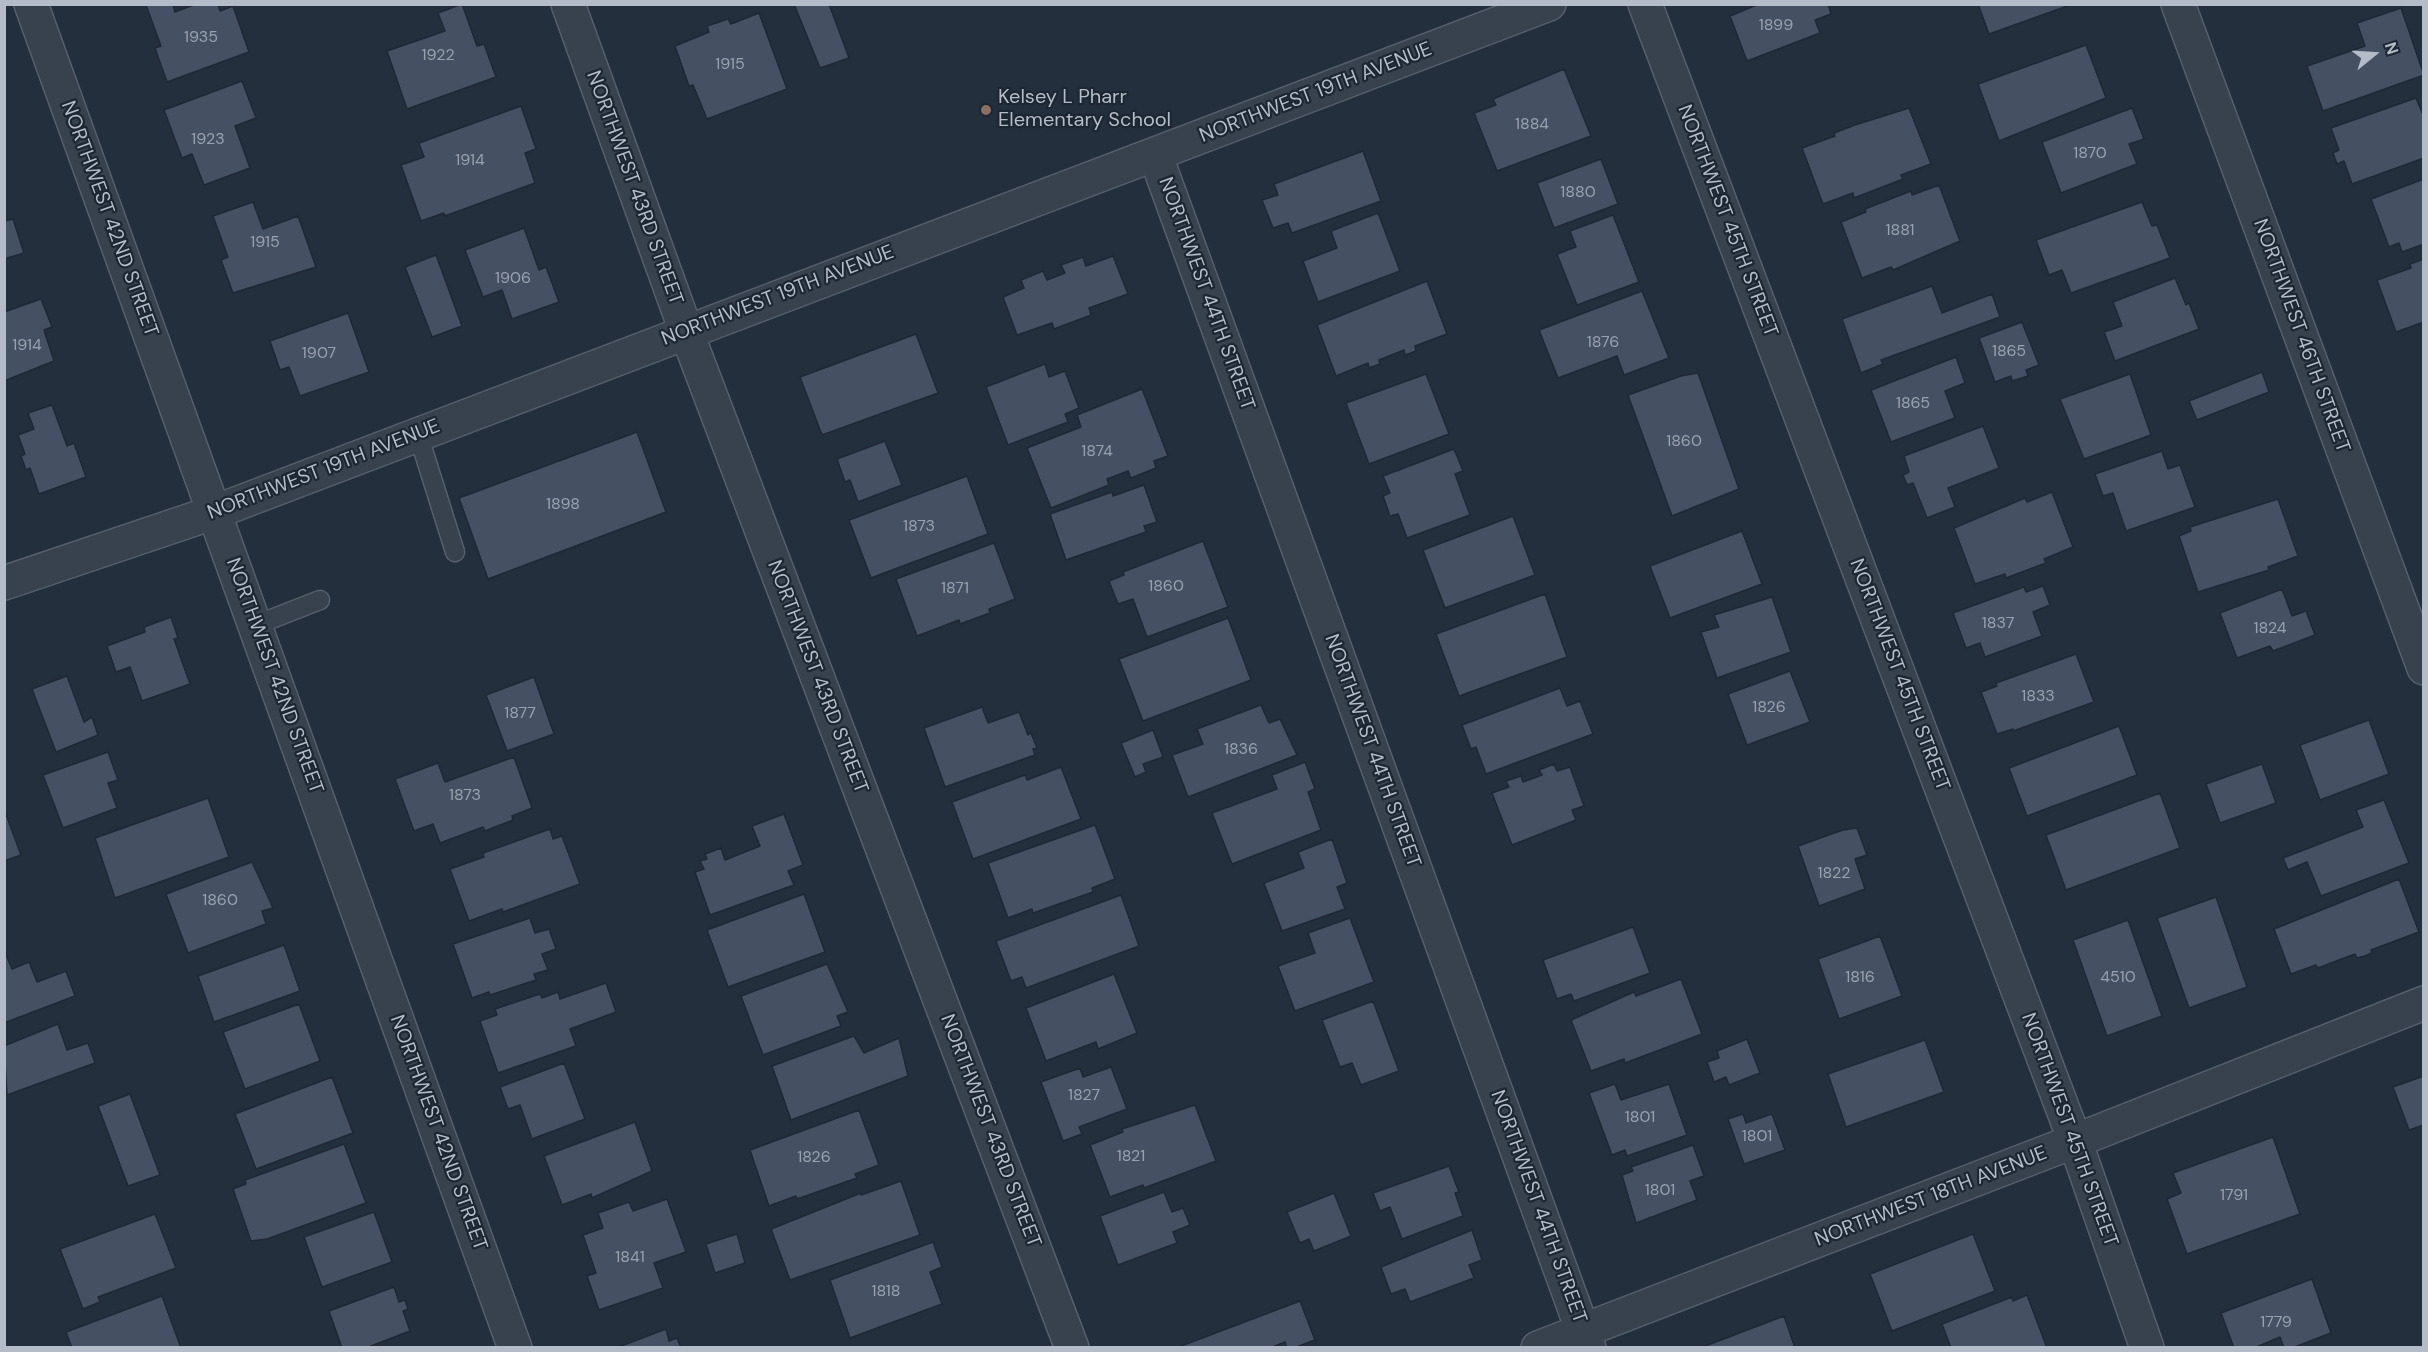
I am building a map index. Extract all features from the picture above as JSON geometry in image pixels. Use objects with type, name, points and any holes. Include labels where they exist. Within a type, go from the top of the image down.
[{"type":"street","name":"NORTHWEST 42ND STREET","points":[[31,4],[515,1347]]},
{"type":"street","name":"NORTHWEST 43RD STREET","points":[[568,4],[686,331],[1072,1347]]},
{"type":"street","name":"NORTHWEST 19TH AVENUE","points":[[4,584],[215,512],[1549,4]]},
{"type":"street","name":"NORTHWEST 45TH STREET","points":[[1645,4],[2075,1142],[2147,1347]]},
{"type":"street","name":"NORTHWEST 46TH STREET","points":[[2178,4],[2424,668]]},
{"type":"street","name":"NORTHWEST 44TH STREET","points":[[1155,154],[1586,1339]]},
{"type":"street","name":"NORTHWEST 18TH AVENUE","points":[[1538,1347],[1586,1339],[2424,1003]]},
{"type":"lane","points":[[418,434],[455,552]]},
{"type":"lane","points":[[256,625],[321,600]]},
{"type":"building","points":[[173,4],[175,12],[196,4],[218,4],[220,11],[233,6],[249,52],[167,82],[155,48],[161,46],[146,5]]},
{"type":"building","points":[[462,4],[477,46],[484,44],[496,77],[407,109],[387,51],[445,31],[438,13]]},
{"type":"building","points":[[794,4],[829,4],[849,58],[820,68]]},
{"type":"building","points":[[1759,4],[1828,4],[1831,14],[1815,20],[1820,33],[1747,61],[1730,16]]},
{"type":"building","points":[[1978,4],[2073,4],[1989,34]]},
{"type":"building","points":[[2401,8],[2424,75],[2323,111],[2307,66],[2365,46],[2357,23]]},
{"type":"building","points":[[759,13],[787,89],[707,119],[693,85],[689,86],[675,46],[709,32],[707,26],[728,19],[731,24]]},
{"type":"building","points":[[2086,45],[2106,98],[1999,141],[1978,84]]},
{"type":"building","points":[[1564,69],[1591,136],[1497,171],[1474,113],[1496,105],[1493,99]]},
{"type":"building","points":[[242,81],[256,118],[235,126],[250,168],[204,185],[192,154],[182,158],[164,110]]},
{"type":"building","points":[[2416,98],[2424,117],[2424,158],[2352,184],[2344,161],[2337,164],[2333,153],[2339,150],[2331,128]]},
{"type":"building","points":[[521,106],[536,149],[525,153],[535,183],[445,216],[444,213],[421,221],[401,165],[424,157],[419,143]]},
{"type":"building","points":[[1909,108],[1931,164],[1901,175],[1903,179],[1854,198],[1853,193],[1823,204],[1802,148],[1835,136],[1834,133],[1855,125]]},
{"type":"building","points":[[2132,108],[2144,139],[2129,144],[2137,164],[2061,193],[2042,142]]},
{"type":"building","points":[[1363,151],[1381,201],[1292,233],[1288,223],[1273,228],[1262,200],[1278,195],[1274,184]]},
{"type":"building","points":[[1601,159],[1618,204],[1554,228],[1537,183]]},
{"type":"building","points":[[2424,179],[2424,244],[2402,252],[2399,243],[2389,247],[2371,199]]},
{"type":"building","points":[[1939,185],[1960,241],[1893,270],[1891,267],[1862,278],[1841,222],[1866,212],[1865,209],[1911,191],[1912,195]]},
{"type":"building","points":[[253,202],[263,229],[298,216],[316,267],[233,293],[221,260],[228,257],[213,216]]},
{"type":"building","points":[[2142,202],[2152,226],[2157,225],[2170,258],[2071,293],[2062,270],[2049,275],[2036,240]]},
{"type":"building","points":[[1378,213],[1400,271],[1318,302],[1303,261],[1337,248],[1331,231]]},
{"type":"building","points":[[1613,215],[1639,282],[1577,305],[1557,254],[1576,247],[1570,231]]},
{"type":"building","points":[[4,219],[5,221],[13,219],[24,253],[4,259]]},
{"type":"building","points":[[524,228],[539,270],[546,267],[559,302],[512,319],[502,290],[483,297],[465,250]]},
{"type":"building","points":[[436,255],[462,326],[432,337],[405,267]]},
{"type":"building","points":[[1113,256],[1128,294],[1089,308],[1091,315],[1054,329],[1052,323],[1017,335],[1003,297],[1024,288],[1021,280],[1043,271],[1047,280],[1065,273],[1061,265],[1083,257],[1086,266]]},
{"type":"building","points":[[2424,259],[2424,322],[2396,332],[2377,280],[2411,268],[2410,264]]},
{"type":"building","points":[[2175,278],[2186,305],[2189,303],[2199,329],[2115,361],[2104,332],[2122,326],[2113,302]]},
{"type":"building","points":[[1427,281],[1447,334],[1415,346],[1416,351],[1411,353],[1405,355],[1404,350],[1379,360],[1380,364],[1369,368],[1368,363],[1336,376],[1317,325]]},
{"type":"building","points":[[1932,286],[1942,313],[1992,294],[2000,317],[1881,360],[1883,364],[1861,373],[1842,319]]},
{"type":"building","points":[[1642,291],[1669,358],[1624,375],[1617,356],[1558,378],[1539,330]]},
{"type":"building","points":[[41,299],[52,327],[44,330],[54,361],[4,381],[4,312]]},
{"type":"building","points":[[348,313],[369,372],[300,396],[289,367],[280,370],[270,341]]},
{"type":"building","points":[[2022,322],[2039,365],[2026,370],[2028,376],[2012,381],[2011,376],[1995,382],[1979,338]]},
{"type":"building","points":[[916,334],[938,393],[822,435],[800,377]]},
{"type":"building","points":[[1956,357],[1965,383],[1945,391],[1955,418],[1891,442],[1871,390]]},
{"type":"building","points":[[1045,364],[1049,377],[1065,371],[1079,408],[1065,414],[1068,422],[1008,445],[986,387]]},
{"type":"building","points":[[2262,372],[2269,392],[2197,420],[2189,401]]},
{"type":"building","points":[[1698,373],[1739,489],[1672,516],[1628,395],[1681,376]]},
{"type":"building","points":[[1426,374],[1449,434],[1369,464],[1346,403]]},
{"type":"building","points":[[2130,374],[2151,435],[2084,459],[2060,399]]},
{"type":"building","points":[[1142,389],[1168,456],[1154,461],[1156,468],[1131,478],[1128,471],[1107,479],[1109,485],[1051,508],[1027,448],[1081,427],[1077,415]]},
{"type":"building","points":[[52,405],[67,446],[74,443],[86,477],[39,494],[30,468],[26,470],[21,456],[25,454],[18,435],[34,429],[28,413]]},
{"type":"building","points":[[1983,426],[1999,468],[1948,488],[1955,507],[1927,518],[1913,483],[1907,485],[1903,475],[1909,472],[1904,456]]},
{"type":"building","points":[[637,432],[666,512],[488,579],[459,498]]},
{"type":"building","points":[[885,441],[902,485],[858,502],[850,480],[845,482],[837,459]]},
{"type":"building","points":[[1454,449],[1463,471],[1455,474],[1470,515],[1407,538],[1398,514],[1390,516],[1383,496],[1390,493],[1383,476]]},
{"type":"building","points":[[2162,451],[2168,469],[2180,465],[2195,507],[2126,531],[2113,493],[2103,496],[2095,474]]},
{"type":"building","points":[[967,476],[988,534],[871,578],[849,520]]},
{"type":"building","points":[[1144,485],[1157,522],[1144,526],[1146,532],[1066,560],[1050,514],[1112,492],[1113,496]]},
{"type":"building","points":[[2052,492],[2073,547],[2044,559],[2046,563],[2006,578],[2005,574],[1975,584],[1954,528],[2025,498],[2027,502]]},
{"type":"building","points":[[2278,499],[2298,556],[2268,567],[2269,570],[2198,592],[2179,536],[2191,531],[2190,527]]},
{"type":"building","points":[[1513,516],[1535,575],[1445,608],[1423,550]]},
{"type":"building","points":[[1742,531],[1762,584],[1670,618],[1650,566]]},
{"type":"building","points":[[1203,541],[1228,607],[1147,637],[1133,599],[1118,604],[1109,581],[1124,575],[1123,572]]},
{"type":"building","points":[[994,543],[1015,599],[989,609],[990,613],[960,624],[959,620],[917,636],[896,579]]},
{"type":"building","points":[[2043,586],[2050,605],[2033,612],[2042,636],[1985,657],[1980,643],[1966,648],[1953,613],[2024,587],[2026,592]]},
{"type":"building","points":[[2282,589],[2292,616],[2306,611],[2315,635],[2273,651],[2270,646],[2237,658],[2220,613]]},
{"type":"building","points":[[1545,594],[1567,657],[1459,696],[1436,634]]},
{"type":"building","points":[[1772,597],[1791,652],[1717,678],[1701,632],[1719,627],[1714,615]]},
{"type":"building","points":[[171,617],[178,638],[174,639],[190,684],[142,701],[130,667],[116,672],[107,646],[145,632],[144,627]]},
{"type":"building","points":[[1228,618],[1251,680],[1143,721],[1119,659]]},
{"type":"building","points":[[2076,654],[2094,702],[2013,731],[2013,729],[1997,734],[1981,692],[1997,686],[1996,683]]},
{"type":"building","points":[[1790,671],[1810,722],[1747,745],[1728,694]]},
{"type":"building","points":[[67,676],[84,722],[92,717],[98,735],[56,752],[32,689]]},
{"type":"building","points":[[534,677],[554,734],[507,751],[486,695]]},
{"type":"building","points":[[1560,688],[1567,706],[1580,701],[1593,734],[1486,774],[1476,747],[1471,749],[1462,725]]},
{"type":"building","points":[[1261,705],[1269,723],[1280,719],[1297,755],[1188,797],[1172,755],[1203,744],[1197,729]]},
{"type":"building","points":[[982,707],[988,723],[1019,712],[1028,735],[1031,733],[1037,748],[1033,749],[1035,755],[945,787],[924,728]]},
{"type":"building","points":[[2369,720],[2389,774],[2320,800],[2300,745]]},
{"type":"building","points":[[2119,726],[2137,775],[2027,816],[2009,768]]},
{"type":"building","points":[[1153,730],[1163,757],[1143,764],[1146,772],[1135,777],[1121,743]]},
{"type":"building","points":[[108,752],[118,780],[108,783],[117,808],[63,828],[43,775]]},
{"type":"building","points":[[514,757],[532,808],[512,816],[513,820],[485,831],[483,827],[440,843],[433,824],[414,831],[395,779],[438,763],[445,782]]},
{"type":"building","points":[[1305,762],[1315,789],[1308,792],[1321,830],[1232,864],[1212,813],[1277,789],[1272,775]]},
{"type":"building","points":[[1554,764],[1557,771],[1570,767],[1584,806],[1572,810],[1576,820],[1512,845],[1492,793],[1509,787],[1506,781],[1521,776],[1523,782],[1542,775],[1539,770]]},
{"type":"building","points":[[2262,764],[2276,803],[2220,823],[2206,784]]},
{"type":"building","points":[[1061,767],[1081,819],[973,859],[952,802],[1025,775],[1027,780]]},
{"type":"building","points":[[2160,793],[2180,848],[2066,890],[2046,835]]},
{"type":"building","points":[[208,798],[229,857],[115,898],[95,838]]},
{"type":"building","points":[[2384,800],[2409,863],[2321,896],[2307,862],[2288,870],[2283,858],[2363,827],[2356,810]]},
{"type":"building","points":[[4,809],[21,855],[4,861]]},
{"type":"building","points":[[784,814],[803,865],[788,871],[794,885],[710,915],[695,872],[704,869],[700,861],[707,859],[705,854],[721,848],[725,860],[760,846],[752,826]]},
{"type":"building","points":[[1095,825],[1115,879],[1092,888],[1093,892],[1033,913],[1032,909],[1008,918],[988,863]]},
{"type":"building","points":[[1857,828],[1867,855],[1855,859],[1865,889],[1819,906],[1798,846],[1843,830]]},
{"type":"building","points":[[550,829],[553,839],[562,836],[580,884],[503,912],[502,909],[469,921],[450,869],[484,857],[483,853]]},
{"type":"building","points":[[1332,839],[1347,883],[1337,887],[1345,909],[1282,931],[1264,883],[1304,868],[1298,852]]},
{"type":"building","points":[[252,862],[273,908],[262,911],[266,924],[188,953],[166,894]]},
{"type":"building","points":[[2399,879],[2419,932],[2371,950],[2372,953],[2365,956],[2357,958],[2355,954],[2318,968],[2316,965],[2291,974],[2274,929]]},
{"type":"building","points":[[804,894],[825,952],[728,987],[707,930]]},
{"type":"building","points":[[1121,895],[1139,946],[1026,988],[1022,977],[1011,981],[996,941]]},
{"type":"building","points":[[2216,897],[2247,987],[2189,1008],[2157,918]]},
{"type":"building","points":[[530,918],[535,933],[549,929],[556,949],[542,954],[548,970],[534,974],[536,980],[490,995],[489,992],[472,998],[453,944]]},
{"type":"building","points":[[1350,918],[1374,982],[1295,1011],[1278,966],[1315,953],[1308,933]]},
{"type":"building","points":[[2128,920],[2162,1016],[2107,1036],[2073,940]]},
{"type":"building","points":[[1633,927],[1650,973],[1574,1001],[1571,994],[1557,999],[1543,960]]},
{"type":"building","points":[[1880,936],[1902,996],[1839,1019],[1818,959]]},
{"type":"building","points":[[284,945],[300,991],[214,1022],[198,976]]},
{"type":"building","points":[[4,950],[12,969],[29,962],[37,982],[66,971],[75,996],[4,1023]]},
{"type":"building","points":[[827,964],[848,1012],[837,1016],[841,1026],[763,1055],[741,996]]},
{"type":"building","points":[[1114,974],[1137,1033],[1098,1049],[1096,1042],[1046,1061],[1026,1008]]},
{"type":"building","points":[[1681,979],[1702,1034],[1625,1063],[1624,1059],[1591,1071],[1571,1020],[1634,992],[1636,996]]},
{"type":"building","points":[[606,983],[616,1012],[570,1029],[576,1046],[498,1073],[480,1021],[497,1015],[495,1009],[540,994],[542,998],[558,992],[560,999]]},
{"type":"building","points":[[1373,1001],[1399,1071],[1361,1085],[1352,1063],[1340,1067],[1322,1020]]},
{"type":"building","points":[[299,1004],[320,1061],[245,1089],[223,1032]]},
{"type":"building","points":[[58,1024],[67,1050],[88,1043],[95,1063],[7,1095],[4,1046]]},
{"type":"building","points":[[854,1036],[864,1053],[899,1038],[908,1076],[791,1120],[772,1066]]},
{"type":"building","points":[[1747,1039],[1760,1073],[1729,1085],[1726,1077],[1714,1082],[1707,1062],[1719,1058],[1717,1051]]},
{"type":"building","points":[[1925,1040],[1944,1092],[1846,1127],[1828,1074]]},
{"type":"building","points":[[564,1063],[585,1119],[532,1139],[520,1105],[508,1109],[500,1087]]},
{"type":"building","points":[[1111,1067],[1127,1109],[1079,1127],[1082,1134],[1063,1141],[1041,1082],[1080,1068],[1083,1077]]},
{"type":"building","points":[[2424,1076],[2424,1125],[2409,1130],[2393,1087]]},
{"type":"building","points":[[332,1077],[353,1133],[256,1169],[235,1114]]},
{"type":"building","points":[[1615,1084],[1621,1100],[1669,1084],[1687,1135],[1627,1156],[1625,1150],[1612,1155],[1589,1093]]},
{"type":"building","points":[[130,1094],[160,1175],[128,1186],[98,1106]]},
{"type":"building","points":[[1195,1105],[1216,1161],[1144,1188],[1143,1185],[1110,1197],[1090,1145],[1123,1132],[1122,1129]]},
{"type":"building","points":[[859,1110],[879,1165],[855,1174],[857,1178],[797,1199],[796,1196],[769,1206],[750,1150]]},
{"type":"building","points":[[1743,1114],[1746,1123],[1772,1114],[1785,1150],[1744,1164],[1728,1119]]},
{"type":"building","points":[[635,1122],[652,1171],[592,1198],[591,1194],[562,1205],[544,1156]]},
{"type":"building","points":[[2273,1137],[2300,1214],[2187,1254],[2167,1199],[2181,1193],[2173,1173]]},
{"type":"building","points":[[344,1144],[366,1203],[267,1239],[251,1241],[233,1189],[246,1184],[245,1180]]},
{"type":"building","points":[[1693,1145],[1704,1176],[1690,1181],[1697,1200],[1636,1223],[1622,1175],[1633,1171],[1631,1167]]},
{"type":"building","points":[[1449,1166],[1459,1192],[1455,1193],[1463,1216],[1402,1239],[1390,1207],[1380,1211],[1373,1193]]},
{"type":"building","points":[[901,1181],[920,1235],[790,1280],[771,1229],[861,1193],[861,1195]]},
{"type":"building","points":[[1164,1192],[1172,1212],[1183,1208],[1190,1225],[1173,1232],[1177,1243],[1118,1265],[1100,1216]]},
{"type":"building","points":[[1334,1193],[1351,1236],[1314,1251],[1309,1239],[1300,1243],[1287,1212]]},
{"type":"building","points":[[667,1199],[686,1252],[654,1263],[663,1288],[599,1310],[587,1276],[596,1273],[583,1235],[603,1228],[598,1213],[629,1202],[633,1211]]},
{"type":"building","points":[[374,1212],[392,1262],[322,1287],[304,1237]]},
{"type":"building","points":[[155,1214],[176,1268],[98,1297],[100,1302],[83,1309],[60,1249]]},
{"type":"building","points":[[1472,1230],[1482,1260],[1469,1265],[1474,1278],[1410,1302],[1405,1289],[1391,1294],[1381,1267]]},
{"type":"building","points":[[737,1234],[745,1263],[715,1273],[706,1244]]},
{"type":"building","points":[[1973,1234],[1995,1291],[1892,1331],[1870,1274]]},
{"type":"building","points":[[933,1242],[942,1267],[930,1272],[942,1304],[850,1338],[830,1280]]},
{"type":"building","points":[[2312,1279],[2331,1333],[2292,1348],[2284,1348],[2280,1337],[2254,1348],[2234,1348],[2221,1313]]},
{"type":"building","points":[[394,1287],[399,1302],[405,1300],[408,1309],[403,1311],[410,1331],[366,1348],[342,1348],[329,1311]]},
{"type":"building","points":[[2027,1295],[2047,1348],[1951,1348],[1942,1324],[2012,1297],[2013,1301]]},
{"type":"building","points":[[162,1296],[181,1348],[72,1348],[66,1332]]},
{"type":"building","points":[[1300,1301],[1315,1340],[1294,1348],[1287,1348],[1285,1342],[1270,1348],[1176,1348]]},
{"type":"building","points":[[1784,1316],[1795,1348],[1700,1348]]},
{"type":"building","points":[[666,1329],[669,1341],[677,1338],[681,1348],[616,1348]]},
{"type":"place","name":"Kelsey L Pharr Elementary School","points":[[986,110]]}]
